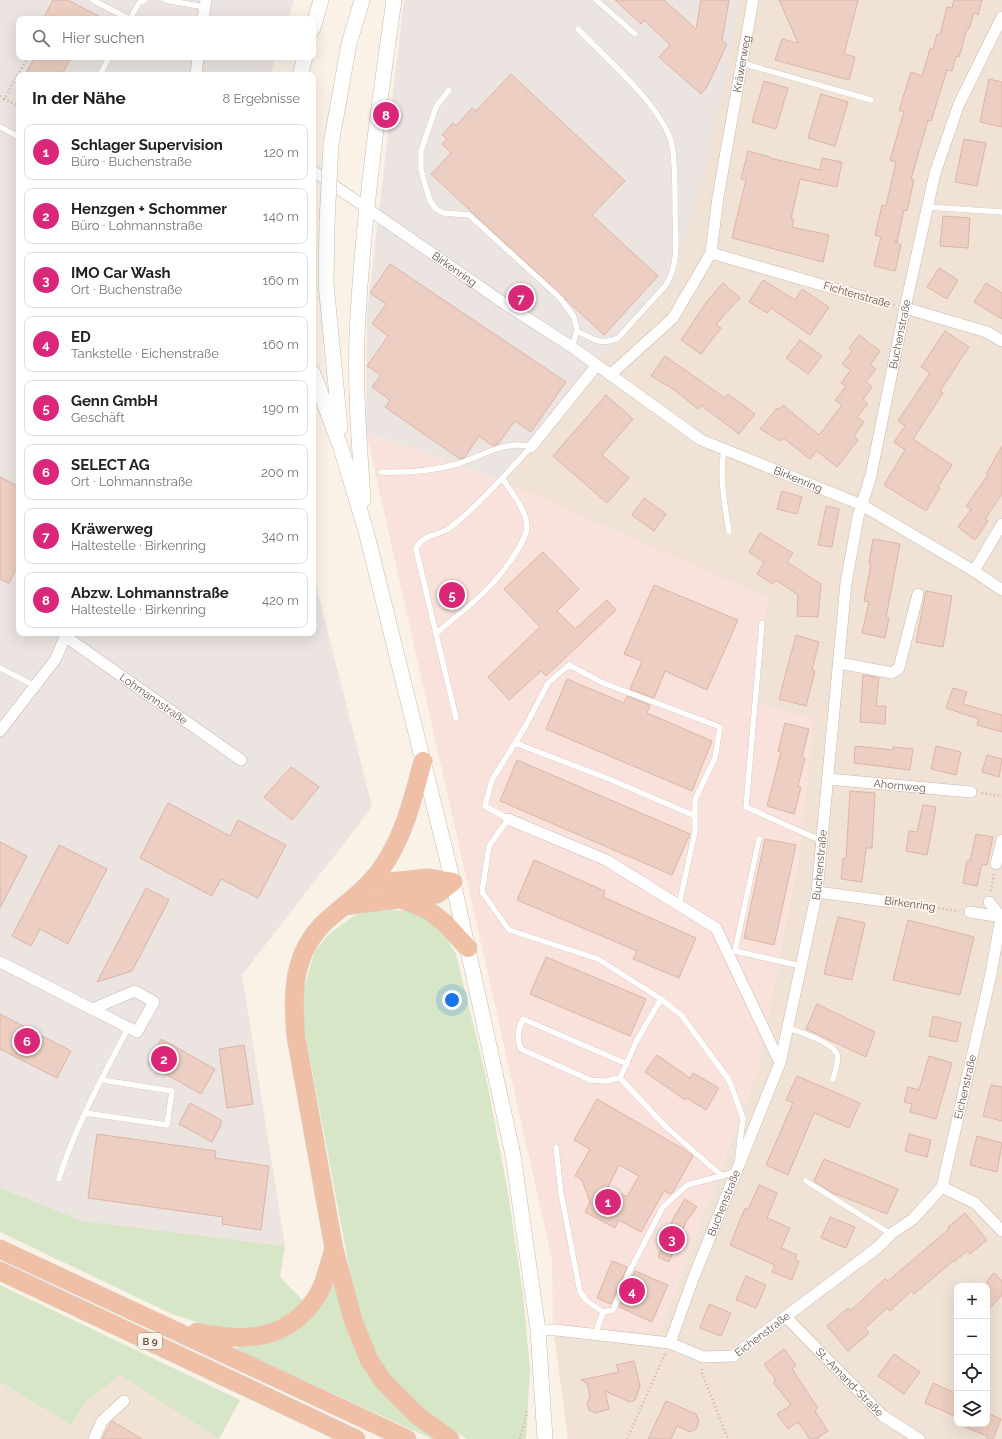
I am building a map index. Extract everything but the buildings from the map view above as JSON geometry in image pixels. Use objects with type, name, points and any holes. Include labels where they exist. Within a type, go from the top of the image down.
[{"type":"highway","points":[[423,761],[408,816],[382,868],[369,884],[326,921],[313,935],[301,956],[295,980],[293,1004],[296,1037],[334,1249],[353,1320],[369,1360],[384,1382],[418,1416],[450,1439]]},
{"type":"highway","points":[[369,884],[427,878],[453,882]]},
{"type":"highway","points":[[345,906],[400,900],[436,894],[453,882]]},
{"type":"highway","points":[[400,900],[428,910],[446,924],[468,948]]},
{"type":"highway","name":"B 9","points":[[0,1249],[162,1323],[407,1439]]},
{"type":"highway","points":[[162,1323],[220,1338],[251,1339],[282,1329],[301,1315],[319,1292],[334,1249]]},
{"type":"highway","name":"B 9","points":[[0,1270],[356,1439]]},
{"type":"main road","points":[[316,18],[321,0]]},
{"type":"main road","points":[[341,448],[326,284],[327,222],[331,144],[349,44],[362,0]]},
{"type":"main road","points":[[366,531],[357,400],[358,316],[367,208],[394,0]]},
{"type":"main road","points":[[301,72],[304,60]]},
{"type":"main road","points":[[316,381],[341,448],[366,531],[453,882],[513,1155],[538,1330],[545,1439]]},
{"type":"street","name":"Kräwerweg","points":[[610,375],[673,318],[711,253],[718,197],[753,0]]},
{"type":"street","points":[[203,16],[205,3]]},
{"type":"street","name":"Buchenstraße","points":[[670,1343],[693,1279],[780,1063],[818,892],[846,583],[858,517],[871,475],[905,308],[935,174],[959,104],[1002,17]]},
{"type":"street","points":[[196,72],[198,60]]},
{"type":"street","name":"Birkenring","points":[[316,173],[572,347],[701,440],[862,505],[974,571],[1002,590]]},
{"type":"street","name":"Fichtenstraße","points":[[711,253],[868,298]]},
{"type":"street","name":"Fichtenstraße","points":[[905,308],[986,332],[1002,341]]},
{"type":"street","points":[[530,447],[597,365]]},
{"type":"street","points":[[974,571],[1002,524]]},
{"type":"street","points":[[839,663],[892,673],[899,668],[918,594]]},
{"type":"street","name":"Lohmannstraße","points":[[0,731],[55,660],[66,636]]},
{"type":"street","name":"Lohmannstraße","points":[[67,636],[241,760]]},
{"type":"street","name":"Ahornweg","points":[[828,779],[971,792]]},
{"type":"street","points":[[508,819],[606,860],[716,928],[780,1063]]},
{"type":"street","points":[[996,864],[1002,840]]},
{"type":"street","name":"Birkenring","points":[[818,892],[892,902]]},
{"type":"street","points":[[989,902],[1002,916]]},
{"type":"street","points":[[970,912],[1002,916]]},
{"type":"street","name":"Eichenstraße","points":[[538,1330],[556,1330],[670,1343],[702,1357],[733,1356],[877,1248],[891,1234],[913,1219],[942,1187],[991,974],[1002,916]]},
{"type":"street","points":[[0,962],[137,1032],[154,1002],[135,991],[92,1009]]},
{"type":"street","points":[[942,1187],[975,1203],[1002,1231]]},
{"type":"street","name":"St.-Amand-Straße","points":[[786,1317],[883,1416],[919,1439]]},
{"type":"street","points":[[94,1439],[102,1421],[124,1401]]},
{"type":"lane","points":[[93,0],[124,16]]},
{"type":"lane","points":[[132,16],[139,3],[145,0]]},
{"type":"lane","points":[[165,0],[205,3]]},
{"type":"lane","points":[[596,0],[635,34]]},
{"type":"lane","points":[[577,331],[608,343],[618,338],[666,285],[672,276],[675,264],[676,241],[671,139],[661,119],[641,95],[578,29]]},
{"type":"lane","points":[[102,72],[108,60]]},
{"type":"lane","points":[[742,63],[871,100]]},
{"type":"lane","points":[[449,90],[436,107],[421,151],[421,170],[430,201],[436,209],[444,213],[462,214],[472,218],[560,298],[574,317],[577,331],[572,347]]},
{"type":"lane","points":[[0,127],[16,135]]},
{"type":"lane","points":[[927,207],[1002,212]]},
{"type":"lane","points":[[381,472],[409,473],[454,465],[507,446],[520,444],[530,447],[481,500],[448,530],[423,538],[419,542],[416,549],[456,718]]},
{"type":"lane","points":[[724,450],[721,465],[722,484],[729,532]]},
{"type":"lane","points":[[436,633],[482,596],[505,570],[523,542],[527,528],[525,517],[502,478]]},
{"type":"lane","points":[[762,623],[746,807],[822,841]]},
{"type":"lane","points":[[556,1147],[561,1193],[580,1292],[587,1301],[603,1312],[613,1310],[629,1272],[663,1207],[687,1185],[736,1172],[743,1118],[729,1080],[682,1016],[661,999],[598,959],[509,930],[482,892],[489,846],[508,819],[484,806],[492,780],[515,743],[548,683],[569,666],[603,683],[720,727],[715,758],[696,800],[693,839],[679,905]]},
{"type":"lane","points":[[0,668],[35,686]]},
{"type":"lane","points":[[515,743],[609,779],[695,816]]},
{"type":"lane","points":[[759,838],[735,951],[801,966]]},
{"type":"lane","points":[[620,1078],[636,1042],[661,999]]},
{"type":"lane","points":[[620,1078],[605,1081],[590,1080],[521,1049],[517,1040],[518,1031],[523,1019],[627,1064]]},
{"type":"lane","points":[[59,1179],[72,1141],[128,1028]]},
{"type":"lane","points":[[788,1028],[832,1047],[837,1054],[837,1062],[833,1079]]},
{"type":"lane","points":[[620,1078],[666,1127],[722,1176]]},
{"type":"lane","points":[[85,1113],[167,1125],[172,1091],[102,1080]]},
{"type":"lane","points":[[806,1182],[891,1234]]},
{"type":"lane","points":[[595,1335],[603,1312]]},
{"type":"path","points":[[19,72],[26,60]]},
{"type":"path","points":[[4,99],[16,78]]},
{"type":"path","points":[[0,96],[16,105]]},
{"type":"path","name":"Fichtenstraße","points":[[868,298],[905,308]]},
{"type":"path","points":[[971,792],[1002,796]]},
{"type":"path","points":[[989,902],[996,864]]},
{"type":"path","name":"Birkenring","points":[[892,902],[970,912]]},
{"type":"path","points":[[627,1439],[670,1343]]},
{"type":"path","points":[[702,1357],[702,1373],[728,1439]]},
{"type":"shaded area","points":[[0,0],[294,0],[289,16],[16,16],[16,60],[275,60],[271,72],[16,72],[16,636],[316,636],[316,585],[372,807],[242,975],[285,1246],[83,1221],[0,1188]]},
{"type":"shaded area","points":[[404,0],[740,0],[731,51],[707,159],[674,279],[497,479],[366,432],[367,312]]},
{"type":"shaded area","points":[[740,0],[1002,0],[1002,1439],[568,1439],[553,1327],[660,1331],[758,1070],[799,854],[755,703],[767,598],[497,479],[674,279],[707,159],[731,51]]},
{"type":"shaded area","points":[[366,432],[497,479],[767,598],[755,703],[814,719],[799,854],[758,1070],[660,1331],[553,1327],[552,1259]]},
{"type":"shaded area","points":[[120,1375],[219,1439],[0,1439],[0,1382],[71,1425],[86,1402]]},
{"type":"green space","points":[[383,909],[408,911],[427,918],[442,931],[456,954],[486,1077],[508,1193],[523,1295],[530,1369],[526,1439],[467,1439],[438,1421],[411,1400],[389,1376],[371,1350],[358,1314],[303,1022],[302,997],[314,953],[327,936],[358,914]]},
{"type":"green space","points":[[0,1188],[83,1221],[285,1246],[280,1277],[304,1302],[280,1323],[251,1331],[218,1329],[172,1314],[0,1232]]},
{"type":"green space","points":[[332,1275],[364,1361],[442,1439],[432,1439],[236,1349],[238,1346],[286,1335]]},
{"type":"green space","points":[[0,1285],[240,1400],[219,1439],[120,1375],[86,1402],[71,1425],[0,1382]]},
{"type":"place","name":"Abzw. Lohmannstraße","points":[[386,115]]},
{"type":"place","name":"Kräwerweg","points":[[521,298]]},
{"type":"place","name":"Genn GmbH","points":[[452,595]]},
{"type":"place","name":"SELECT AG","points":[[27,1041]]},
{"type":"place","name":"Henzgen + Schommer","points":[[164,1059]]},
{"type":"place","name":"Schlager Supervision","points":[[608,1202]]},
{"type":"place","name":"IMO Car Wash","points":[[672,1239]]},
{"type":"place","name":"ED","points":[[632,1291]]}]
